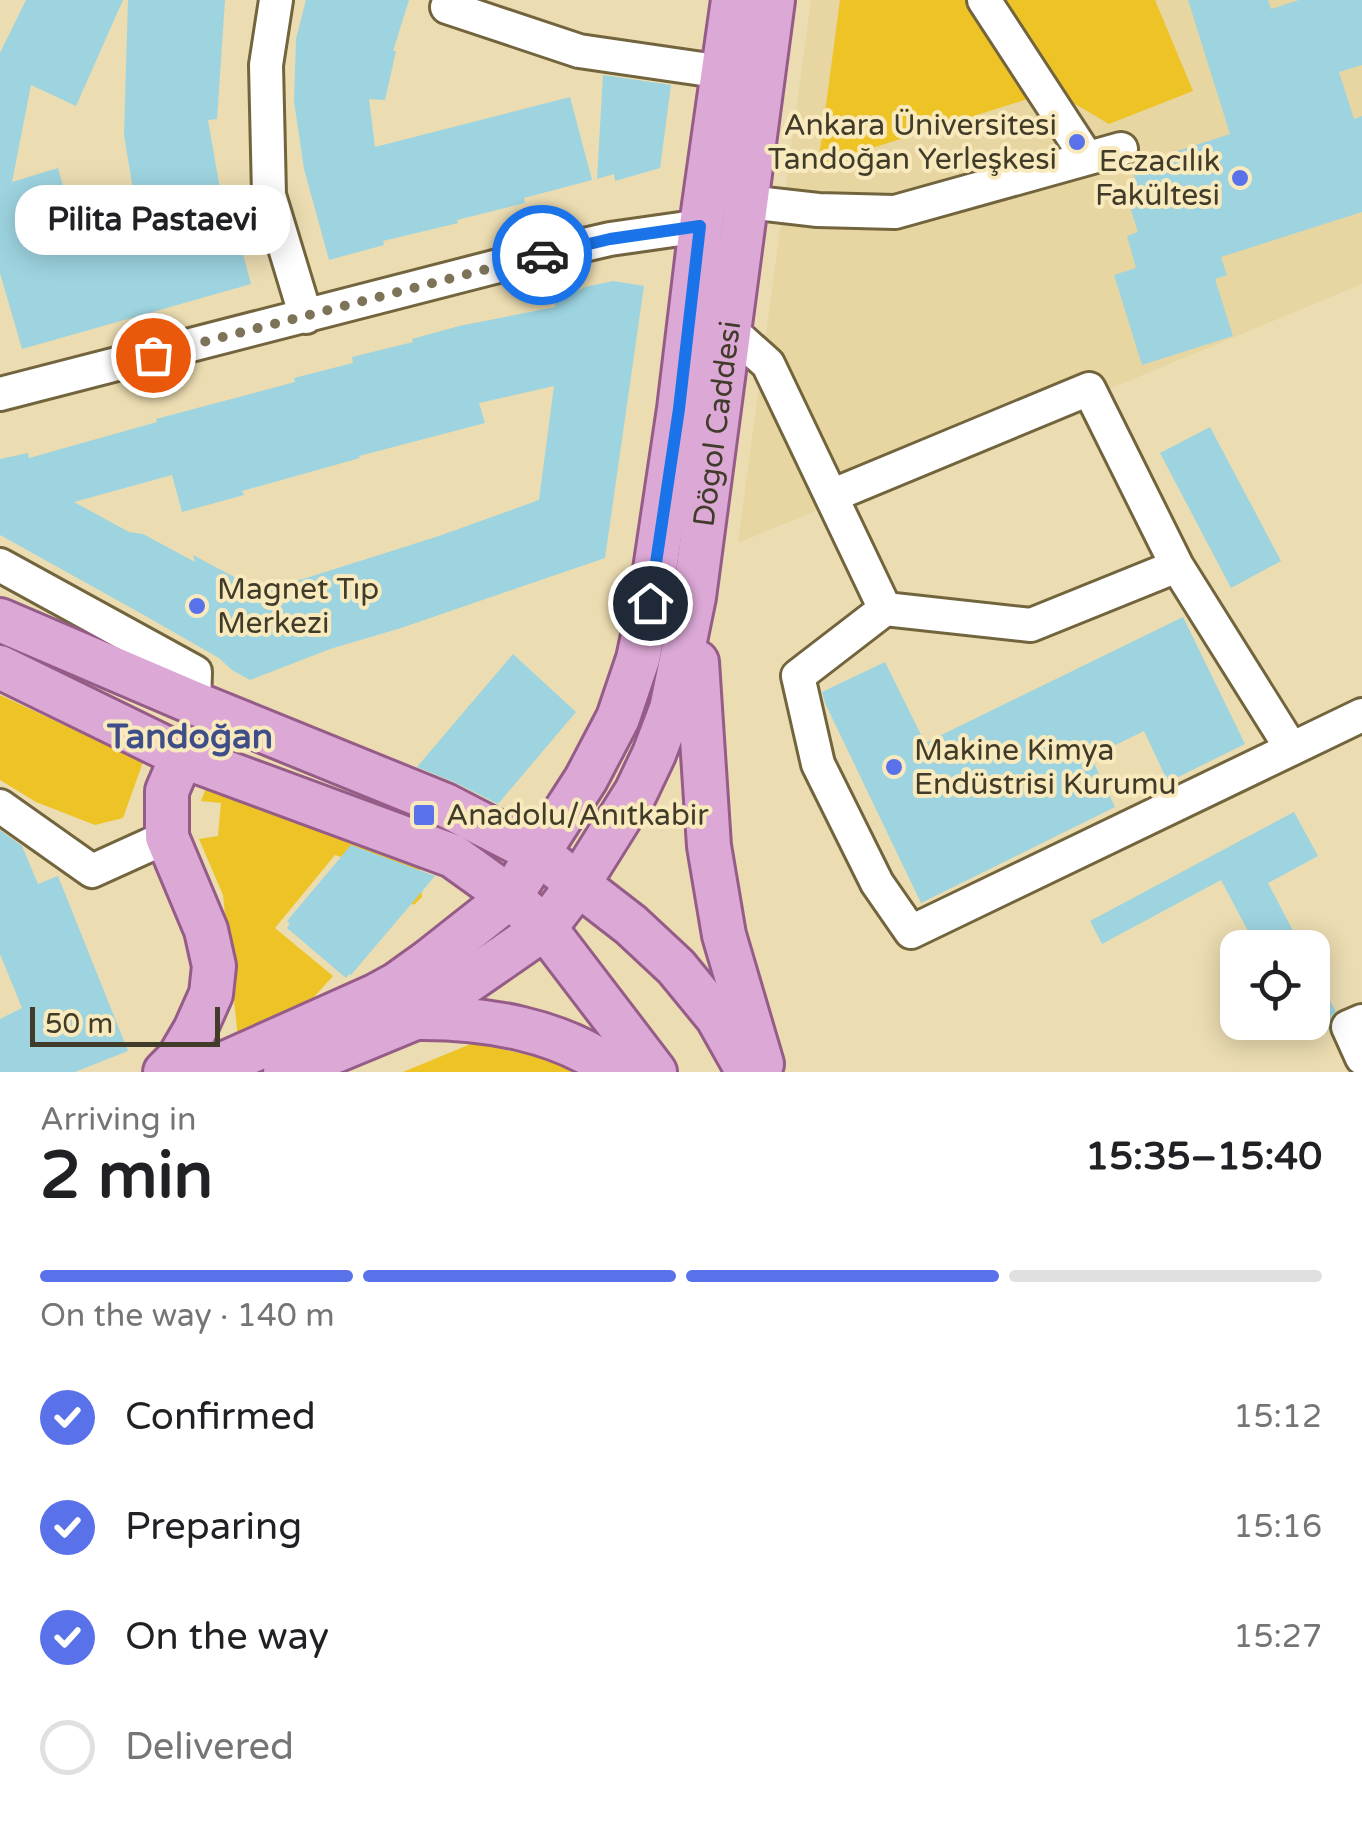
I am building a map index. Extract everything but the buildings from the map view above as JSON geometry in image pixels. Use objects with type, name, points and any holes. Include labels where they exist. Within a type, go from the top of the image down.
[{"type":"main road","name":"Dögol Caddesi","points":[[205,1072],[386,990],[510,897],[602,751],[638,659],[650,603],[732,0]]},
{"type":"main road","name":"Dögol Caddesi","points":[[415,1018],[545,928],[580,884],[636,792],[671,709],[694,597],[774,0]]},
{"type":"main road","points":[[694,597],[709,846],[724,934],[764,1072]]},
{"type":"main road","points":[[0,620],[445,805],[538,853],[631,925],[676,968],[716,1017],[748,1072]]},
{"type":"main road","points":[[0,667],[182,756],[453,856],[545,928],[655,1072]]},
{"type":"main road","points":[[165,1072],[178,1059],[195,1030],[211,994],[214,966],[206,930],[168,837],[167,791],[182,756]]},
{"type":"main road","points":[[285,1072],[415,1018],[504,1024],[582,1052],[617,1072]]},
{"type":"street","points":[[276,0],[266,66],[269,195],[306,316]]},
{"type":"street","points":[[450,0],[447,6],[579,51],[723,72]]},
{"type":"street","points":[[984,0],[1087,158]]},
{"type":"street","points":[[748,202],[818,210],[895,212],[1121,149]]},
{"type":"street","points":[[0,394],[610,239],[700,226]]},
{"type":"street","points":[[729,329],[768,364],[885,609]]},
{"type":"street","points":[[831,496],[1090,390],[1177,566],[1291,748]]},
{"type":"street","points":[[0,566],[195,672],[194,703]]},
{"type":"street","points":[[1177,566],[1031,626],[885,609],[798,676],[818,764],[877,882],[911,932],[1291,748],[1361,719]]},
{"type":"street","points":[[0,806],[92,871],[168,837]]},
{"type":"street","points":[[1362,1021],[1348,1028],[1362,1058]]},
{"type":"shaded area","name":"Ankara Üniversitesi Tandoğan Yerleşkesi","points":[[811,0],[1362,0],[1362,284],[738,543]]},
{"type":"shaded area","points":[[840,0],[1155,0],[1193,91],[1109,124],[1053,91],[818,165]]},
{"type":"shaded area","points":[[0,695],[143,762],[123,818],[95,825],[36,802],[0,780]]},
{"type":"shaded area","points":[[208,783],[399,851],[420,868],[422,897],[414,905],[347,859],[335,855],[275,928],[333,976],[305,1007],[238,1038],[223,895],[199,839],[218,836],[221,803],[201,801]]},
{"type":"shaded area","points":[[473,1043],[547,1059],[574,1072],[403,1072]]},
{"type":"way so far","points":[[153,355],[542,255]]},
{"type":"place","name":"Ankara Üniversitesi Tandoğan Yerleşkesi","points":[[1077,142]]},
{"type":"place","name":"Eczacılık Fakültesi","points":[[1240,178]]},
{"type":"place","name":"Pilita Pastaevi","points":[[153,355]]},
{"type":"place","name":"Magnet Tıp Merkezi","points":[[197,606]]},
{"type":"place","name":"Makine Kimya Endüstrisi Kurumu","points":[[894,767]]},
{"type":"place","name":"Anadolu/Anıtkabir","points":[[424,815]]},
{"type":"district","name":"Tandoğan","points":[[190,737]]},
{"type":"route","points":[[542,255],[610,239],[700,226],[679,409],[650,603]]}]
